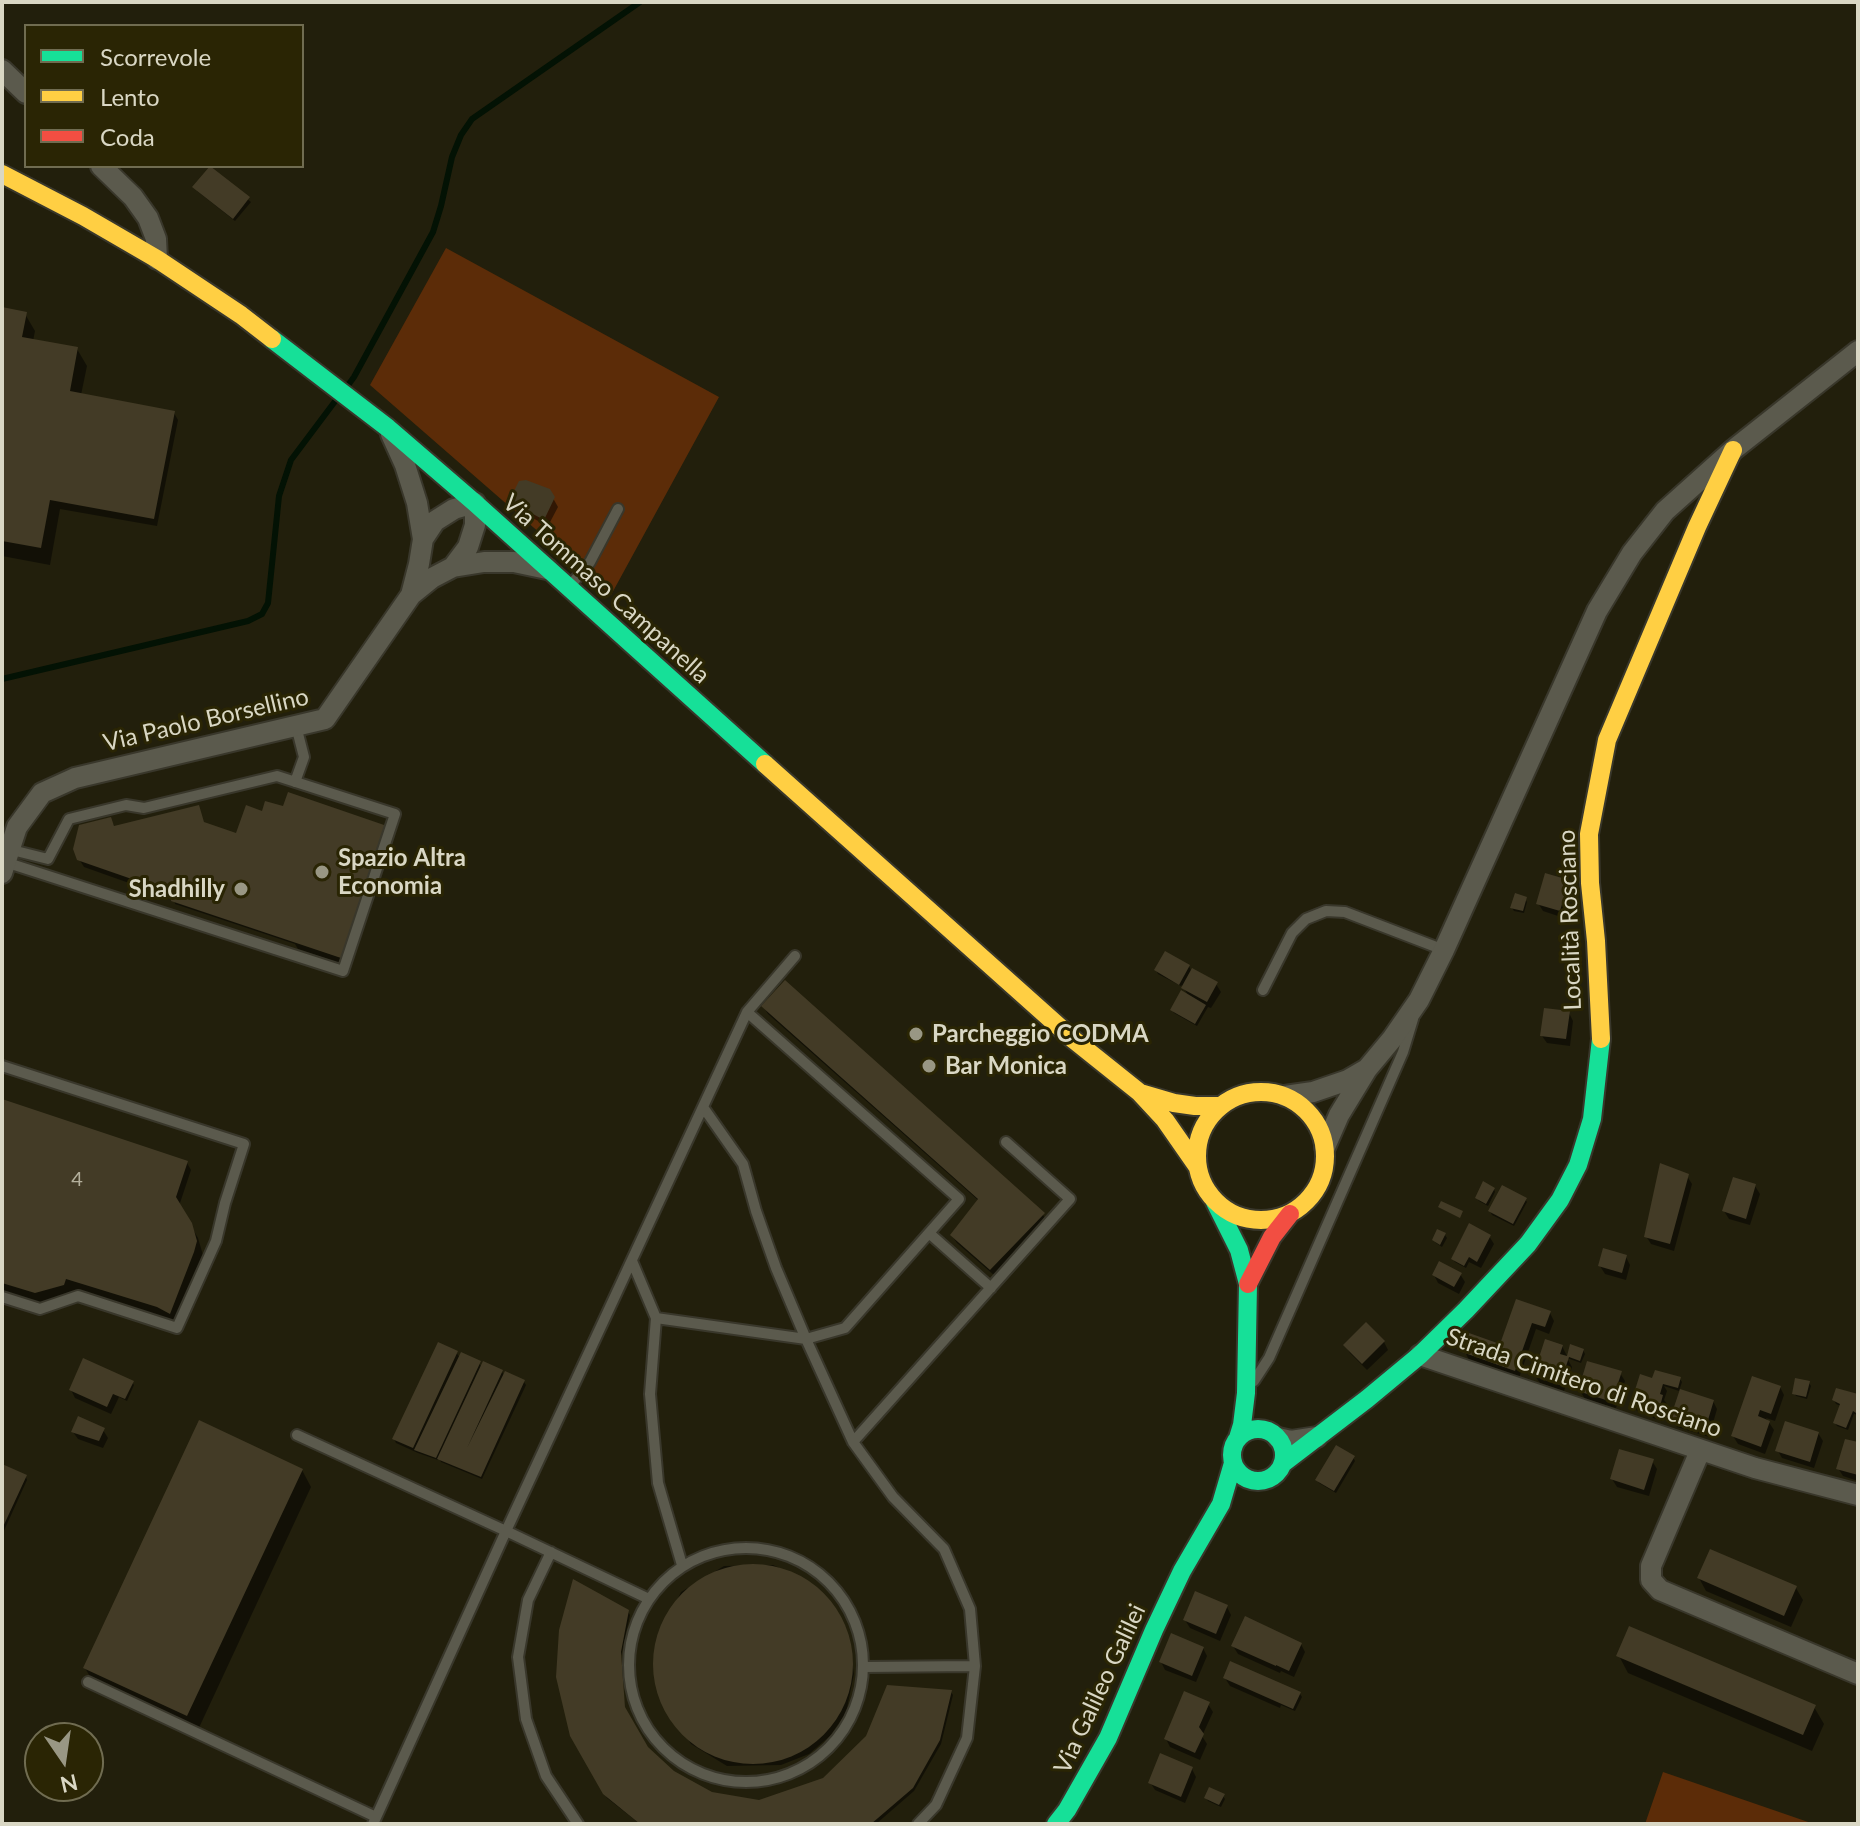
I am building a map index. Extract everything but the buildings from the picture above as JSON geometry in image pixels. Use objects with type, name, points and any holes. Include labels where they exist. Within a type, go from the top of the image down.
[{"type":"main road","name":"Via Tommaso Campanella","points":[[3,176],[83,216],[157,259],[241,315],[388,428],[945,926],[1074,1040],[1139,1092],[1165,1120],[1197,1166]]},
{"type":"main road","name":"Località Rosciano","points":[[1420,1355],[1528,1244],[1560,1200],[1578,1165],[1592,1119],[1601,1035],[1589,834],[1607,740],[1733,450]]},
{"type":"main road","name":"Via Tommaso Campanella","points":[[1139,1092],[1174,1103],[1221,1106]]},
{"type":"main road","points":[[1245,1094],[1285,1096],[1316,1122],[1325,1147],[1323,1174],[1318,1186],[1301,1207],[1290,1214],[1277,1219],[1250,1220],[1225,1210],[1207,1191],[1197,1166],[1199,1139],[1211,1115],[1232,1099],[1245,1094]]},
{"type":"main road","points":[[1215,1201],[1239,1250],[1248,1284],[1246,1393],[1242,1425],[1233,1446],[1233,1463],[1221,1504]]},
{"type":"main road","points":[[1248,1284],[1272,1237],[1290,1214]]},
{"type":"main road","name":"Strada Cimitero di Rosciano","points":[[1282,1464],[1420,1355]]},
{"type":"main road","points":[[1221,1504],[1277,1472],[1282,1464],[1282,1446],[1256,1418],[1246,1393]]},
{"type":"main road","points":[[1238,1438],[1254,1429],[1270,1434]]},
{"type":"main road","points":[[1233,1463],[1244,1477],[1262,1481]]},
{"type":"main road","name":"Via Galileo Galilei","points":[[1056,1824],[1108,1738],[1182,1571],[1221,1504]]},
{"type":"street","points":[[2,70],[24,91]]},
{"type":"street","points":[[103,168],[133,197],[148,218],[156,239],[157,259]]},
{"type":"street","name":"Località Rosciano","points":[[1325,1147],[1339,1115],[1367,1069],[1419,1000],[1597,611],[1632,553],[1665,511],[1733,450],[1858,351]]},
{"type":"street","name":"Via Paolo Borsellino","points":[[388,428],[405,465],[417,503],[423,539],[411,595]]},
{"type":"street","points":[[423,539],[435,521],[454,509],[475,503]]},
{"type":"street","name":"Via Paolo Borsellino","points":[[453,567],[468,547],[475,525],[475,503]]},
{"type":"street","name":"Via Paolo Borsellino","points":[[5,859],[17,827],[42,793],[75,778],[325,719],[411,595],[432,578],[453,567],[484,562],[514,562],[547,569]]},
{"type":"street","name":"Località Rosciano","points":[[1285,1096],[1325,1088],[1367,1069]]},
{"type":"street","name":"Strada Cimitero di Rosciano","points":[[1420,1355],[1700,1451],[1802,1482],[1858,1495]]},
{"type":"street","points":[[1270,1434],[1291,1441],[1317,1437]]},
{"type":"street","points":[[1700,1451],[1651,1566],[1651,1580],[1660,1590],[1858,1674]]},
{"type":"lane","points":[[568,587],[590,562],[618,509]]},
{"type":"lane","points":[[295,782],[304,757],[296,726]]},
{"type":"lane","points":[[277,776],[395,814],[343,971],[5,859],[48,859],[69,819],[126,805],[144,808],[277,776]]},
{"type":"lane","points":[[1263,990],[1292,933],[1306,919],[1326,911],[1345,912],[1444,950]]},
{"type":"lane","points":[[88,1682],[374,1821],[747,1012],[795,956]]},
{"type":"lane","points":[[1246,1393],[1269,1358],[1403,1052],[1419,1000]]},
{"type":"lane","points":[[656,1318],[806,1339],[845,1328],[959,1199],[747,1012]]},
{"type":"lane","points":[[2,1066],[244,1144],[216,1241],[177,1328],[78,1296],[40,1309],[2,1297]]},
{"type":"lane","points":[[703,1107],[743,1164],[771,1254],[853,1442],[893,1497],[944,1549],[970,1609],[975,1666],[967,1738],[936,1805],[918,1824]]},
{"type":"lane","points":[[853,1442],[1070,1199],[1006,1142]]},
{"type":"lane","points":[[929,1233],[991,1288]]},
{"type":"lane","points":[[632,1261],[656,1318],[650,1394],[658,1483],[682,1565]]},
{"type":"lane","points":[[297,1435],[649,1599]]},
{"type":"lane","points":[[722,1549],[770,1549],[821,1573],[852,1611],[864,1667],[852,1720],[811,1765],[755,1784],[701,1776],[657,1744],[631,1697],[628,1647],[649,1599],[682,1565],[722,1549]]},
{"type":"lane","points":[[551,1552],[528,1600],[518,1657],[526,1719],[546,1776],[578,1824]]},
{"type":"lane","points":[[864,1667],[975,1666]]},
{"type":"shaded area","points":[[446,248],[719,397],[611,595],[370,385]]},
{"type":"shaded area","points":[[1663,1772],[1814,1824],[1645,1824]]},
{"type":"waterway","points":[[346,388],[433,232],[452,157],[472,119],[640,2]]},
{"type":"waterway","points":[[2,679],[248,621],[262,614],[268,603],[279,496],[291,460],[336,400]]},
{"type":"traffic: fast","points":[[272,339],[388,428],[765,764]]},
{"type":"traffic: fast","points":[[1282,1464],[1420,1355],[1528,1244],[1560,1200],[1578,1165],[1592,1119],[1601,1039]]},
{"type":"traffic: fast","points":[[1215,1202],[1239,1250],[1248,1284],[1246,1393],[1238,1438]]},
{"type":"traffic: fast","points":[[1258,1429],[1276,1437],[1284,1455],[1276,1473],[1258,1481],[1240,1473],[1232,1455],[1240,1437],[1258,1429]]},
{"type":"traffic: fast","points":[[1056,1824],[1108,1738],[1182,1571],[1221,1504],[1233,1463]]},
{"type":"traffic: slow","points":[[2,174],[157,259],[272,339]]},
{"type":"traffic: slow","points":[[1601,1039],[1589,834],[1607,740],[1733,450]]},
{"type":"traffic: slow","points":[[765,764],[1074,1040],[1139,1092],[1165,1120],[1197,1166]]},
{"type":"traffic: slow","points":[[1261,1092],[1286,1097],[1306,1111],[1320,1131],[1325,1156],[1320,1181],[1306,1201],[1286,1215],[1261,1220],[1236,1215],[1216,1201],[1202,1181],[1197,1156],[1202,1131],[1216,1111],[1236,1097],[1261,1092]]},
{"type":"traffic: slow","points":[[1140,1093],[1174,1103],[1221,1106]]},
{"type":"traffic: jam","points":[[1248,1284],[1272,1237],[1290,1214]]},
{"type":"place","name":"Spazio Altra Economia","points":[[322,872]]},
{"type":"place","name":"Shadhilly","points":[[241,889]]},
{"type":"place","name":"Parcheggio CODMA","points":[[916,1034]]},
{"type":"place","name":"Bar Monica","points":[[929,1066]]}]
